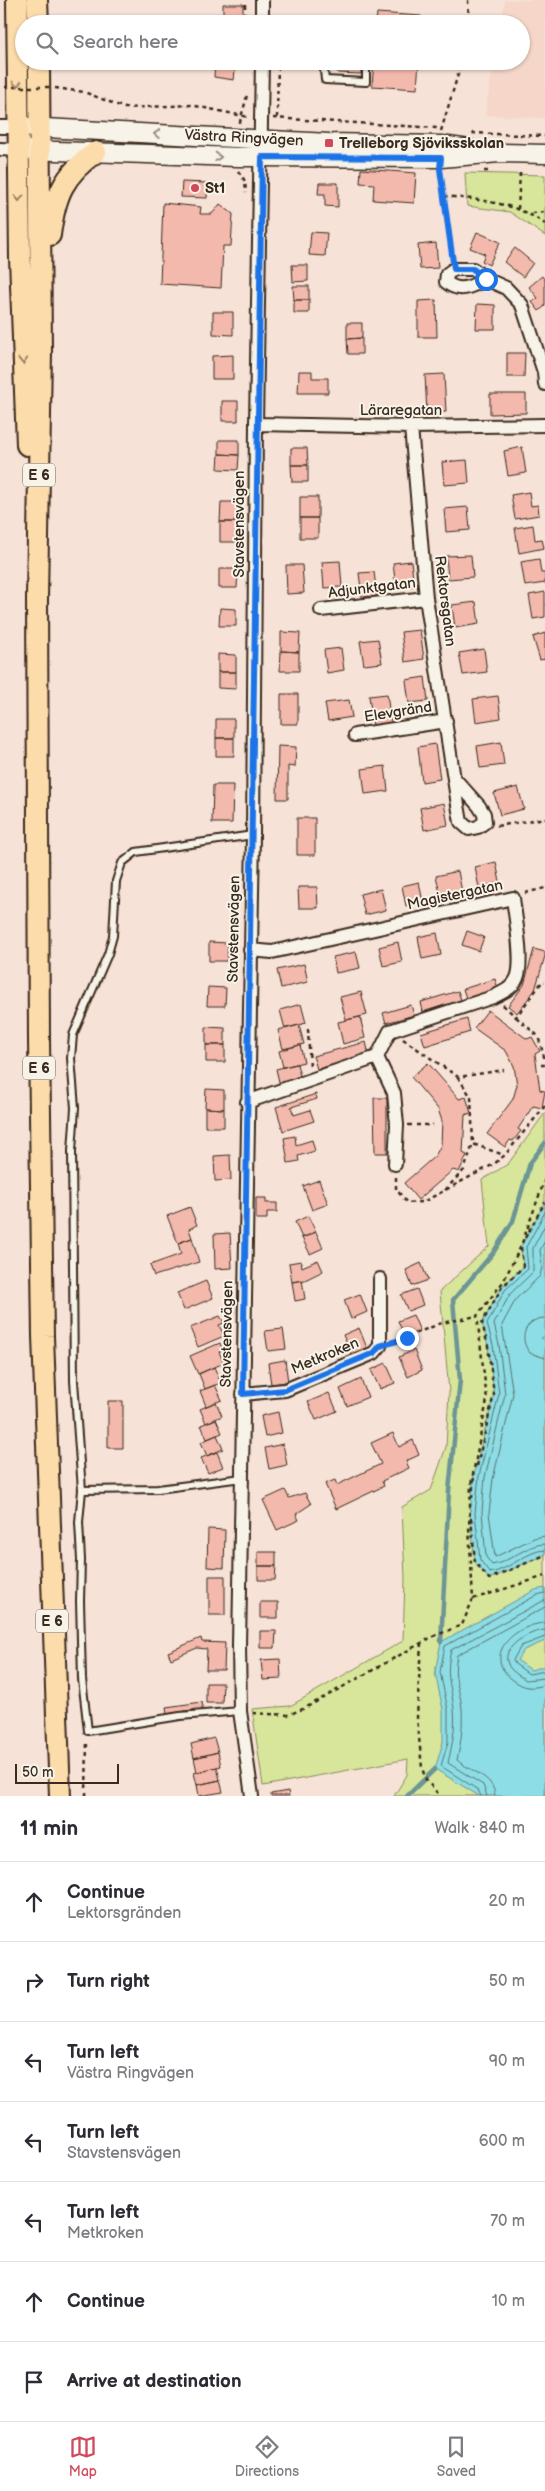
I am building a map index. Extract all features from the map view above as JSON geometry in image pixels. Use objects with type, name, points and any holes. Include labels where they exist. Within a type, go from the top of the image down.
[{"type":"highway","name":"E 6","points":[[16,15],[17,0]]},
{"type":"highway","points":[[38,0],[38,15]]},
{"type":"highway","name":"E 6","points":[[15,32],[9,149],[37,599]]},
{"type":"highway","name":"E 6","points":[[38,70],[41,352],[37,599],[43,1306],[55,1706],[60,1796]]},
{"type":"highway","points":[[41,352],[53,212],[58,196],[70,174],[96,152]]},
{"type":"highway","name":"E 6","points":[[54,1796],[55,1706]]},
{"type":"main road","name":"Västra Ringvägen","points":[[9,127],[262,138],[329,143],[443,140],[499,153],[545,154]]},
{"type":"main road","name":"Västra Ringvägen","points":[[9,149],[262,157],[443,140]]},
{"type":"street","points":[[262,0],[262,15]]},
{"type":"street","name":"Stavstensvägen","points":[[252,1796],[240,1711],[239,1646],[253,835],[256,424],[263,117],[262,70]]},
{"type":"street","points":[[486,279],[462,289],[452,287],[446,282],[447,274],[454,269],[473,269],[486,279],[506,288],[522,305],[544,372],[545,384]]},
{"type":"street","name":"Läraregatan","points":[[256,424],[411,427],[545,425]]},
{"type":"street","name":"Rektorsgatan","points":[[411,427],[426,598],[461,822],[470,829],[478,827],[485,822]]},
{"type":"street","name":"Adjunktgatan","points":[[321,610],[426,598]]},
{"type":"street","name":"Elevgränd","points":[[355,735],[446,722]]},
{"type":"street","points":[[454,778],[479,806],[484,814],[485,822]]},
{"type":"street","name":"Magistergatan","points":[[250,950],[272,952],[513,898],[519,949],[518,977],[508,990],[493,997],[390,1031]]},
{"type":"street","points":[[247,1102],[377,1057],[390,1031]]},
{"type":"street","points":[[377,1057],[394,1093],[397,1125],[395,1164]]},
{"type":"street","name":"Metkroken","points":[[243,1394],[285,1390],[305,1384],[374,1353],[380,1346],[380,1279]]},
{"type":"lane","points":[[324,70],[325,80],[366,82],[366,70]]},
{"type":"lane","points":[[240,1711],[180,1716],[88,1731],[82,1679],[79,1522],[82,1490],[74,1381],[72,1151],[75,1108],[71,1058],[73,1035],[108,954],[113,936],[116,882],[122,862],[136,852],[253,835]]},
{"type":"lane","points":[[82,1490],[158,1489],[242,1478]]},
{"type":"path","points":[[245,0],[245,15]]},
{"type":"path","points":[[468,0],[469,15]]},
{"type":"path","points":[[277,118],[278,70]]},
{"type":"path","points":[[454,269],[444,196],[443,140],[460,70]]},
{"type":"path","points":[[6,88],[49,87],[84,92],[125,108],[191,106],[240,117],[277,118],[443,140]]},
{"type":"path","points":[[468,133],[545,136]]},
{"type":"path","points":[[518,209],[520,173]]},
{"type":"path","points":[[444,196],[496,202],[530,213],[545,224]]},
{"type":"path","points":[[530,213],[545,212]]},
{"type":"path","points":[[485,822],[493,826],[545,818]]},
{"type":"path","points":[[513,898],[545,888]]},
{"type":"path","points":[[516,1017],[542,982],[545,982]]},
{"type":"path","points":[[493,997],[538,1036],[545,1060]]},
{"type":"path","points":[[308,1029],[310,1080]]},
{"type":"path","points":[[390,1031],[458,1077],[471,1097],[473,1144],[464,1170],[443,1192]]},
{"type":"path","points":[[458,1077],[504,1070]]},
{"type":"path","points":[[395,1164],[396,1189],[407,1202],[423,1202],[494,1164],[505,1156],[545,1106]]},
{"type":"path","points":[[397,1125],[433,1125]]},
{"type":"path","points":[[467,1127],[472,1127]]},
{"type":"path","points":[[473,1144],[505,1156]]},
{"type":"path","points":[[545,1179],[521,1246],[523,1267],[502,1287],[482,1324],[488,1346],[494,1394],[474,1475],[470,1512],[475,1562],[489,1579],[545,1555]]},
{"type":"path","points":[[240,1711],[265,1715],[288,1715],[305,1708],[432,1637],[462,1625],[473,1599],[469,1527],[471,1485],[488,1400],[477,1316],[503,1282],[545,1202]]},
{"type":"path","points":[[380,1346],[407,1338],[442,1322],[477,1316]]},
{"type":"path","points":[[473,1599],[545,1576]]},
{"type":"path","points":[[421,1643],[417,1717],[422,1768],[426,1780],[440,1796]]},
{"type":"path","points":[[86,1796],[88,1731]]},
{"type":"shaded area","points":[[505,0],[545,0],[545,118],[485,115],[492,70],[530,70],[530,15],[502,15]]},
{"type":"green space","points":[[465,173],[545,175],[545,236],[510,212],[467,206]]},
{"type":"green space","points":[[545,1113],[545,1796],[394,1796],[407,1775],[408,1759],[263,1786],[252,1709],[290,1706],[403,1641],[405,1579],[402,1507],[431,1490],[446,1447],[449,1392],[440,1291],[489,1246],[482,1180],[508,1164]]},
{"type":"water","points":[[545,1202],[545,1336],[541,1338],[545,1340],[545,1555],[489,1579],[475,1562],[470,1513],[474,1475],[494,1394],[488,1346],[482,1323],[502,1287],[523,1267],[521,1246]]},
{"type":"water","points":[[545,1588],[545,1641],[524,1650],[517,1660],[531,1670],[545,1666],[545,1796],[479,1796],[435,1769],[443,1742],[443,1710],[435,1672],[441,1642],[535,1590]]},
{"type":"building","points":[[223,4],[243,4],[243,15],[223,15]]},
{"type":"building","points":[[377,13],[406,15],[377,15]]},
{"type":"building","points":[[214,70],[235,70],[234,80],[214,77]]},
{"type":"building","points":[[338,70],[361,70],[361,74],[338,73]]},
{"type":"building","points":[[373,70],[418,70],[417,89],[372,86]]},
{"type":"building","points":[[361,169],[416,173],[414,203],[373,200],[374,184],[360,183]]},
{"type":"building","points":[[182,182],[208,183],[207,198],[181,197]]},
{"type":"building","points":[[319,183],[338,183],[338,207],[325,206],[325,194],[318,194]]},
{"type":"building","points":[[163,203],[201,207],[200,214],[212,214],[220,204],[233,214],[231,246],[223,246],[221,288],[160,284]]},
{"type":"building","points":[[311,232],[327,233],[325,256],[309,255]]},
{"type":"building","points":[[477,232],[500,242],[489,265],[482,261],[485,254],[470,248]]},
{"type":"building","points":[[436,243],[438,268],[420,269],[418,245]]},
{"type":"building","points":[[515,248],[533,263],[523,277],[504,262]]},
{"type":"building","points":[[292,265],[308,265],[308,281],[293,282]]},
{"type":"building","points":[[542,276],[545,280],[545,306],[539,311],[532,302],[538,298],[529,287]]},
{"type":"building","points":[[293,286],[309,286],[309,300],[294,300]]},
{"type":"building","points":[[294,300],[309,300],[309,313],[294,313]]},
{"type":"building","points":[[436,300],[437,337],[418,337],[418,301]]},
{"type":"building","points":[[477,304],[495,305],[495,329],[476,329]]},
{"type":"building","points":[[213,312],[233,312],[233,335],[213,334]]},
{"type":"building","points":[[347,323],[362,323],[362,338],[347,339]]},
{"type":"building","points":[[362,338],[362,354],[348,354],[347,339]]},
{"type":"building","points":[[507,353],[525,353],[524,377],[507,377]]},
{"type":"building","points":[[233,355],[233,379],[212,379],[212,356]]},
{"type":"building","points":[[299,371],[312,371],[312,378],[328,378],[328,393],[298,393]]},
{"type":"building","points":[[444,374],[446,412],[427,413],[425,375]]},
{"type":"building","points":[[490,394],[526,394],[526,413],[490,414]]},
{"type":"building","points":[[222,401],[238,401],[238,421],[222,421]]},
{"type":"building","points":[[219,440],[239,440],[239,455],[219,454]]},
{"type":"building","points":[[522,447],[526,473],[508,476],[504,451]]},
{"type":"building","points":[[291,448],[307,448],[308,465],[291,465]]},
{"type":"building","points":[[219,454],[239,455],[238,470],[218,469]]},
{"type":"building","points":[[467,460],[469,483],[444,485],[442,462]]},
{"type":"building","points":[[291,465],[308,465],[308,482],[292,482]]},
{"type":"building","points":[[529,492],[531,506],[538,505],[539,515],[515,519],[511,495]]},
{"type":"building","points":[[300,497],[318,497],[318,518],[300,518]]},
{"type":"building","points":[[221,502],[238,502],[238,522],[220,522]]},
{"type":"building","points":[[468,507],[470,530],[446,532],[444,509]]},
{"type":"building","points":[[300,518],[318,518],[318,538],[300,538]]},
{"type":"building","points":[[220,522],[238,522],[237,542],[220,542]]},
{"type":"building","points":[[533,525],[535,540],[542,539],[544,548],[519,553],[515,528]]},
{"type":"building","points":[[471,555],[473,577],[448,579],[446,556]]},
{"type":"building","points":[[539,559],[541,573],[545,573],[545,583],[525,586],[521,562]]},
{"type":"building","points":[[340,561],[342,587],[324,588],[322,562]]},
{"type":"building","points":[[411,561],[414,586],[396,588],[393,563]]},
{"type":"building","points":[[286,565],[302,565],[304,593],[287,594]]},
{"type":"building","points":[[219,569],[238,569],[237,588],[219,588]]},
{"type":"building","points":[[374,572],[377,596],[362,597],[359,573]]},
{"type":"building","points":[[545,592],[545,617],[533,619],[529,595]]},
{"type":"building","points":[[476,602],[479,624],[455,628],[452,605]]},
{"type":"building","points":[[220,608],[236,609],[236,626],[219,626]]},
{"type":"building","points":[[420,630],[424,659],[405,662],[401,632]]},
{"type":"building","points":[[281,632],[300,633],[299,652],[281,651]]},
{"type":"building","points":[[545,633],[545,659],[540,660],[533,637]]},
{"type":"building","points":[[378,639],[382,663],[364,665],[360,641]]},
{"type":"building","points":[[341,648],[344,670],[327,673],[324,650]]},
{"type":"building","points":[[484,649],[487,672],[463,675],[459,653]]},
{"type":"building","points":[[281,651],[299,652],[299,671],[280,671]]},
{"type":"building","points":[[218,654],[236,655],[236,672],[218,672]]},
{"type":"building","points":[[218,672],[236,672],[236,689],[218,688]]},
{"type":"building","points":[[425,677],[428,701],[409,703],[406,680]]},
{"type":"building","points":[[281,694],[298,694],[298,724],[281,724]]},
{"type":"building","points":[[387,694],[391,723],[373,726],[369,696]]},
{"type":"building","points":[[498,696],[501,718],[476,722],[473,699]]},
{"type":"building","points":[[349,700],[352,717],[328,721],[325,703]]},
{"type":"building","points":[[216,719],[234,719],[234,738],[216,738]]},
{"type":"building","points":[[216,738],[234,738],[234,756],[216,756]]},
{"type":"building","points":[[501,742],[504,765],[480,768],[477,746]]},
{"type":"building","points":[[435,744],[440,779],[422,782],[418,747]]},
{"type":"building","points":[[278,746],[296,747],[295,767],[288,766],[288,799],[277,799]]},
{"type":"building","points":[[385,766],[388,791],[365,794],[362,769]]},
{"type":"building","points":[[213,785],[233,785],[232,823],[212,823]]},
{"type":"building","points":[[518,787],[524,809],[500,815],[494,793]]},
{"type":"building","points":[[444,803],[448,825],[424,830],[420,808]]},
{"type":"building","points":[[297,818],[315,818],[315,855],[297,855]]},
{"type":"building","points":[[496,862],[500,882],[479,888],[475,867]]},
{"type":"building","points":[[458,871],[462,892],[441,897],[436,876]]},
{"type":"building","points":[[419,882],[423,902],[406,906],[402,886]]},
{"type":"building","points":[[298,887],[317,887],[318,908],[299,908]]},
{"type":"building","points":[[381,889],[386,910],[365,915],[360,894]]},
{"type":"building","points":[[467,931],[484,937],[479,951],[462,945]]},
{"type":"building","points":[[437,933],[441,955],[422,959],[418,937]]},
{"type":"building","points":[[209,942],[228,943],[227,961],[209,961]]},
{"type":"building","points":[[398,942],[402,962],[383,966],[379,947]]},
{"type":"building","points":[[534,949],[545,952],[545,956],[535,990],[517,1013],[508,1006],[524,985]]},
{"type":"building","points":[[356,952],[360,968],[336,973],[333,957]]},
{"type":"building","points":[[304,964],[308,982],[281,988],[277,970]]},
{"type":"building","points":[[495,979],[498,989],[466,998],[463,989]]},
{"type":"building","points":[[208,987],[226,988],[225,1006],[207,1006]]},
{"type":"building","points":[[458,991],[461,1000],[423,1012],[421,1002]]},
{"type":"building","points":[[361,992],[367,1015],[346,1020],[340,997]]},
{"type":"building","points":[[301,1004],[306,1023],[285,1029],[280,1010]]},
{"type":"building","points":[[411,1005],[414,1015],[386,1023],[383,1013]]},
{"type":"building","points":[[488,1010],[527,1039],[532,1037],[540,1051],[535,1054],[540,1090],[545,1091],[542,1108],[533,1106],[518,1129],[521,1131],[505,1147],[487,1134],[513,1099],[517,1085],[514,1066],[506,1051],[474,1028]]},
{"type":"building","points":[[360,1017],[365,1038],[343,1044],[338,1022]]},
{"type":"building","points":[[467,1019],[470,1032],[425,1046],[421,1033]]},
{"type":"building","points":[[299,1025],[304,1044],[283,1049],[278,1030]]},
{"type":"building","points":[[206,1027],[225,1028],[225,1045],[206,1045]]},
{"type":"building","points":[[366,1042],[369,1055],[317,1069],[313,1056]]},
{"type":"building","points":[[206,1045],[225,1045],[225,1062],[206,1062]]},
{"type":"building","points":[[300,1045],[304,1062],[283,1067],[279,1051]]},
{"type":"building","points":[[428,1063],[459,1099],[466,1097],[471,1113],[465,1115],[463,1153],[467,1155],[459,1172],[453,1170],[418,1200],[404,1183],[435,1156],[441,1145],[442,1121],[438,1109],[411,1077]]},
{"type":"building","points":[[297,1064],[301,1080],[280,1086],[276,1069]]},
{"type":"building","points":[[206,1089],[224,1090],[224,1109],[205,1108]]},
{"type":"building","points":[[316,1094],[317,1099],[291,1107],[294,1115],[310,1110],[314,1121],[283,1131],[276,1107]]},
{"type":"building","points":[[374,1098],[387,1098],[387,1153],[375,1153]]},
{"type":"building","points":[[205,1108],[224,1109],[224,1127],[205,1127]]},
{"type":"building","points":[[295,1136],[296,1145],[312,1140],[315,1151],[298,1156],[299,1161],[288,1163],[284,1138]]},
{"type":"building","points":[[230,1155],[231,1180],[215,1181],[214,1156]]},
{"type":"building","points":[[319,1180],[328,1204],[312,1210],[303,1186]]},
{"type":"building","points":[[256,1198],[266,1198],[266,1203],[277,1203],[277,1212],[267,1212],[267,1219],[256,1219]]},
{"type":"building","points":[[190,1207],[197,1225],[189,1229],[192,1238],[178,1243],[167,1216]]},
{"type":"building","points":[[308,1216],[316,1232],[302,1238],[295,1222]]},
{"type":"building","points":[[316,1232],[323,1248],[310,1254],[302,1238]]},
{"type":"building","points":[[230,1233],[232,1268],[215,1269],[214,1234]]},
{"type":"building","points":[[192,1238],[199,1262],[154,1276],[150,1265],[181,1254],[178,1243]]},
{"type":"building","points":[[318,1260],[323,1271],[305,1280],[292,1282],[289,1263],[301,1261],[302,1267]]},
{"type":"building","points":[[421,1263],[428,1280],[412,1286],[406,1270]]},
{"type":"building","points":[[302,1280],[305,1299],[295,1301],[292,1282]]},
{"type":"building","points":[[206,1281],[213,1298],[184,1310],[177,1293]]},
{"type":"building","points":[[417,1289],[423,1305],[408,1311],[401,1295]]},
{"type":"building","points":[[360,1294],[367,1312],[351,1319],[344,1300]]},
{"type":"building","points":[[413,1315],[420,1331],[405,1337],[398,1321]]},
{"type":"building","points":[[220,1316],[224,1323],[219,1325],[224,1336],[198,1347],[190,1328]]},
{"type":"building","points":[[359,1328],[367,1348],[351,1354],[343,1335]]},
{"type":"building","points":[[283,1329],[286,1349],[268,1351],[265,1331]]},
{"type":"building","points":[[220,1343],[223,1351],[219,1352],[224,1363],[198,1374],[190,1356]]},
{"type":"building","points":[[414,1350],[422,1370],[408,1377],[399,1357]]},
{"type":"building","points":[[285,1360],[288,1382],[271,1384],[268,1363]]},
{"type":"building","points":[[386,1363],[395,1383],[380,1389],[371,1370]]},
{"type":"building","points":[[214,1367],[221,1383],[205,1389],[199,1374]]},
{"type":"building","points":[[361,1379],[368,1397],[347,1406],[340,1389]]},
{"type":"building","points":[[215,1385],[222,1400],[206,1406],[200,1391]]},
{"type":"building","points":[[329,1393],[337,1411],[316,1420],[308,1402]]},
{"type":"building","points":[[108,1401],[123,1401],[123,1448],[108,1448]]},
{"type":"building","points":[[216,1402],[222,1416],[206,1423],[200,1409]]},
{"type":"building","points":[[278,1412],[282,1433],[265,1437],[261,1416]]},
{"type":"building","points":[[216,1419],[222,1433],[207,1439],[201,1425]]},
{"type":"building","points":[[393,1433],[399,1447],[413,1440],[419,1455],[406,1461],[409,1468],[382,1481],[384,1486],[336,1509],[325,1484],[335,1480],[337,1485],[381,1464],[371,1443]]},
{"type":"building","points":[[217,1435],[223,1449],[207,1456],[201,1442]]},
{"type":"building","points":[[283,1444],[287,1465],[269,1469],[265,1448]]},
{"type":"building","points":[[217,1452],[223,1467],[208,1473],[201,1458]]},
{"type":"building","points":[[285,1490],[289,1498],[305,1493],[311,1504],[296,1514],[299,1520],[277,1530],[263,1500]]},
{"type":"building","points":[[208,1529],[225,1530],[224,1568],[207,1567]]},
{"type":"building","points":[[258,1552],[276,1552],[276,1566],[258,1566]]},
{"type":"building","points":[[258,1566],[276,1566],[275,1580],[258,1580]]},
{"type":"building","points":[[209,1576],[225,1576],[225,1615],[209,1615]]},
{"type":"building","points":[[260,1602],[278,1602],[278,1618],[260,1618]]},
{"type":"building","points":[[260,1631],[276,1631],[275,1648],[260,1648]]},
{"type":"building","points":[[201,1638],[202,1642],[225,1643],[224,1670],[206,1670],[207,1649],[197,1648],[171,1659],[168,1652]]},
{"type":"building","points":[[280,1659],[281,1679],[263,1680],[261,1660]]},
{"type":"building","points":[[206,1683],[223,1683],[222,1703],[206,1703]]},
{"type":"building","points":[[202,1702],[203,1708],[167,1714],[166,1707]]},
{"type":"building","points":[[214,1738],[218,1752],[194,1758],[191,1744]]},
{"type":"building","points":[[218,1752],[221,1766],[197,1772],[194,1758]]},
{"type":"building","points":[[217,1767],[220,1780],[197,1785],[194,1773]]},
{"type":"building","points":[[220,1780],[223,1792],[199,1796],[197,1785]]},
{"type":"building","points":[[288,1791],[289,1796],[271,1796],[271,1794]]},
{"type":"waterway","points":[[441,1642],[449,1491],[460,1380],[453,1300],[493,1253],[513,1221],[530,1163],[545,1143]]},
{"type":"waterway","points":[[407,1796],[435,1769]]},
{"type":"place","name":"Trelleborg Sjöviksskolan","points":[[329,143]]},
{"type":"place","name":"St1","points":[[195,188]]},
{"type":"route","points":[[407,1338],[380,1346],[374,1353],[305,1384],[285,1390],[243,1394],[253,835],[256,424],[262,157],[441,158],[440,169],[454,269],[473,269],[486,279]]}]
